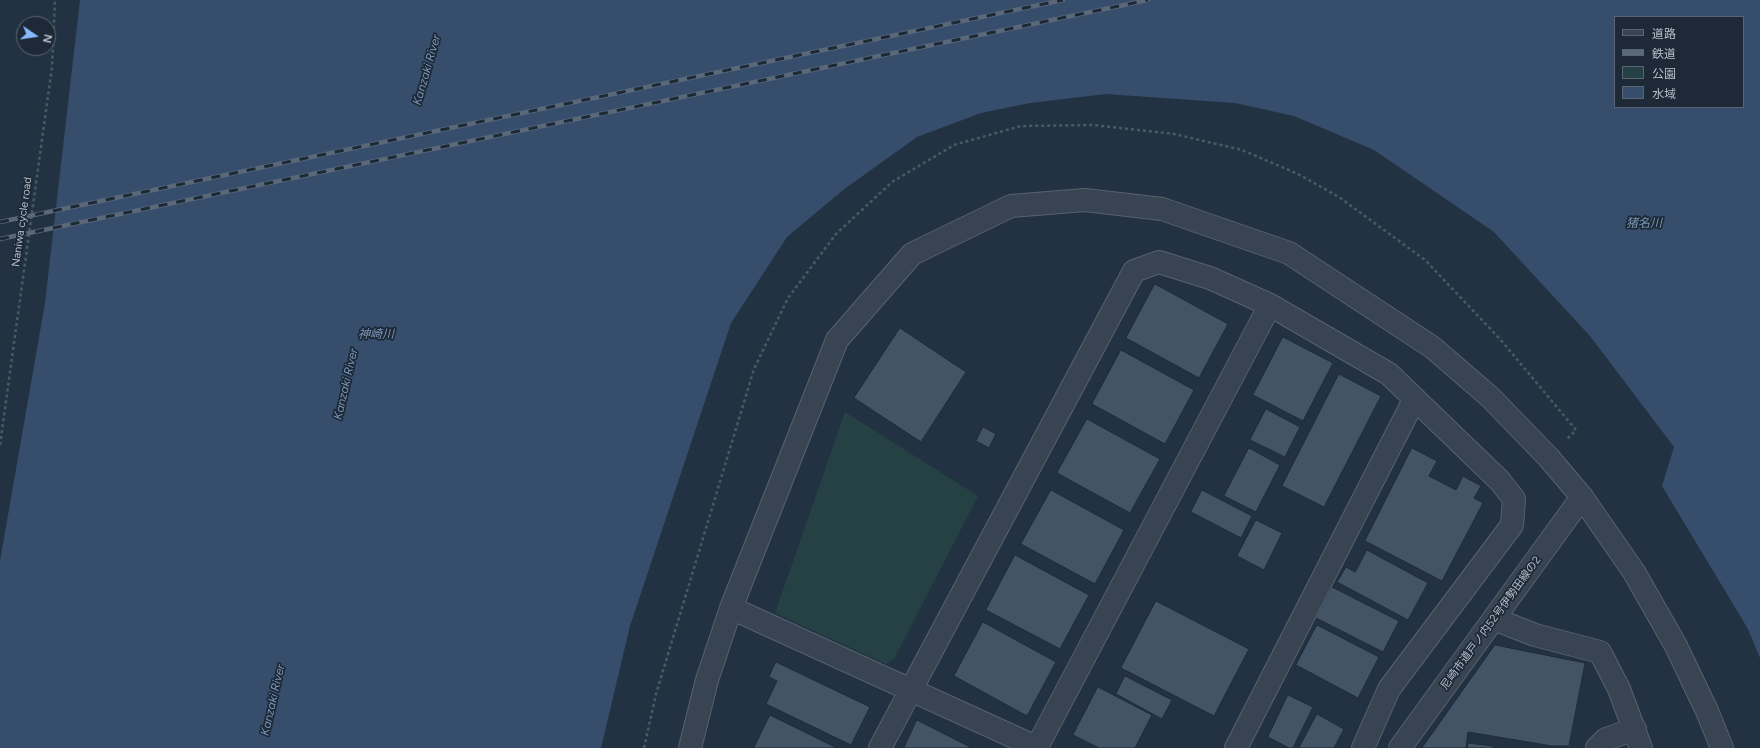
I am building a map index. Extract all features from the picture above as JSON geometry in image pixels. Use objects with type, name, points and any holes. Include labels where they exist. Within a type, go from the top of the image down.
[{"type":"street","points":[[690,748],[707,680],[731,608],[837,340],[912,254],[1011,206],[1085,200],[1162,209],[1289,253],[1432,347],[1490,397],[1549,458],[1582,497],[1634,572],[1676,646],[1707,711],[1722,748]]},
{"type":"street","points":[[880,748],[1134,271],[1159,262],[1210,278],[1270,305],[1389,374],[1414,400],[1500,481],[1514,499],[1512,525],[1389,689],[1363,748]]},
{"type":"street","points":[[731,608],[1037,748],[1270,305]]},
{"type":"street","points":[[1236,748],[1414,400]]},
{"type":"street","name":"尼崎市道戸ノ内52号伊勢田線の2","points":[[1400,748],[1582,497]]},
{"type":"street","points":[[1494,619],[1535,635],[1600,652],[1619,689],[1638,738],[1606,739],[1597,748]]},
{"type":"path","name":"Naniwa cycle road","points":[[0,445],[52,67],[55,0]]},
{"type":"path","points":[[644,748],[656,694],[754,369],[788,298],[836,234],[892,182],[954,145],[1021,126],[1093,125],[1174,134],[1234,148],[1298,174],[1339,197],[1425,260],[1500,339],[1576,430],[1549,458]]},
{"type":"green space","points":[[845,412],[978,496],[894,659],[886,664],[775,613]]},
{"type":"water","name":"神崎川","points":[[80,0],[1760,0],[1760,658],[1748,629],[1662,486],[1674,447],[1590,336],[1494,232],[1374,150],[1294,116],[1235,103],[1106,94],[1030,103],[981,113],[917,137],[843,190],[787,237],[731,323],[630,626],[601,748],[0,748],[0,561],[45,303]]},
{"type":"building","points":[[1155,284],[1228,324],[1199,378],[1126,338]]},
{"type":"building","points":[[900,328],[966,372],[921,442],[854,398]]},
{"type":"building","points":[[1283,337],[1333,363],[1303,421],[1253,395]]},
{"type":"building","points":[[1121,350],[1194,390],[1165,444],[1092,404]]},
{"type":"building","points":[[1339,374],[1381,396],[1324,507],[1282,486]]},
{"type":"building","points":[[1266,409],[1300,427],[1285,457],[1250,440]]},
{"type":"building","points":[[1087,419],[1160,459],[1130,513],[1057,473]]},
{"type":"building","points":[[983,427],[996,434],[989,448],[976,441]]},
{"type":"building","points":[[1249,448],[1280,465],[1256,512],[1224,496]]},
{"type":"building","points":[[1412,448],[1437,461],[1429,476],[1456,490],[1463,476],[1481,486],[1474,498],[1483,503],[1442,581],[1365,541]]},
{"type":"building","points":[[1051,490],[1124,530],[1095,584],[1021,544]]},
{"type":"building","points":[[1202,490],[1252,516],[1241,538],[1191,512]]},
{"type":"building","points":[[1256,520],[1282,533],[1264,570],[1237,556]]},
{"type":"building","points":[[1367,550],[1428,583],[1408,620],[1337,582],[1346,567],[1355,572]]},
{"type":"building","points":[[1015,555],[1089,595],[1060,649],[986,610]]},
{"type":"building","points":[[1332,587],[1399,621],[1383,652],[1316,618]]},
{"type":"building","points":[[1156,601],[1249,649],[1214,716],[1121,668]]},
{"type":"building","points":[[983,622],[1056,662],[1027,716],[954,676]]},
{"type":"building","points":[[1317,625],[1379,657],[1358,698],[1296,665]]},
{"type":"building","points":[[1495,645],[1585,663],[1569,746],[1552,746],[1468,732],[1466,748],[1422,748]]},
{"type":"building","points":[[776,662],[870,707],[851,745],[766,704],[777,681],[769,677]]},
{"type":"building","points":[[1125,676],[1172,700],[1162,719],[1116,694]]},
{"type":"building","points":[[1098,687],[1152,715],[1135,748],[1099,748],[1073,735]]},
{"type":"building","points":[[1288,695],[1313,707],[1293,748],[1289,748],[1268,737]]},
{"type":"building","points":[[1317,714],[1344,729],[1334,748],[1299,748]]},
{"type":"building","points":[[770,715],[837,748],[754,748]]},
{"type":"building","points":[[917,720],[972,748],[904,748]]},
{"type":"building","points":[[1468,743],[1493,746],[1493,748],[1468,748]]},
{"type":"railway","points":[[0,222],[1063,0]]},
{"type":"railway","points":[[0,239],[1148,0]]},
{"type":"water label","name":"Kanzaki River","points":[[427,70]]},
{"type":"water label","name":"猪名川","points":[[1644,223]]},
{"type":"water label","name":"Kanzaki River","points":[[346,384]]},
{"type":"water label","name":"Kanzaki River","points":[[273,700]]}]
